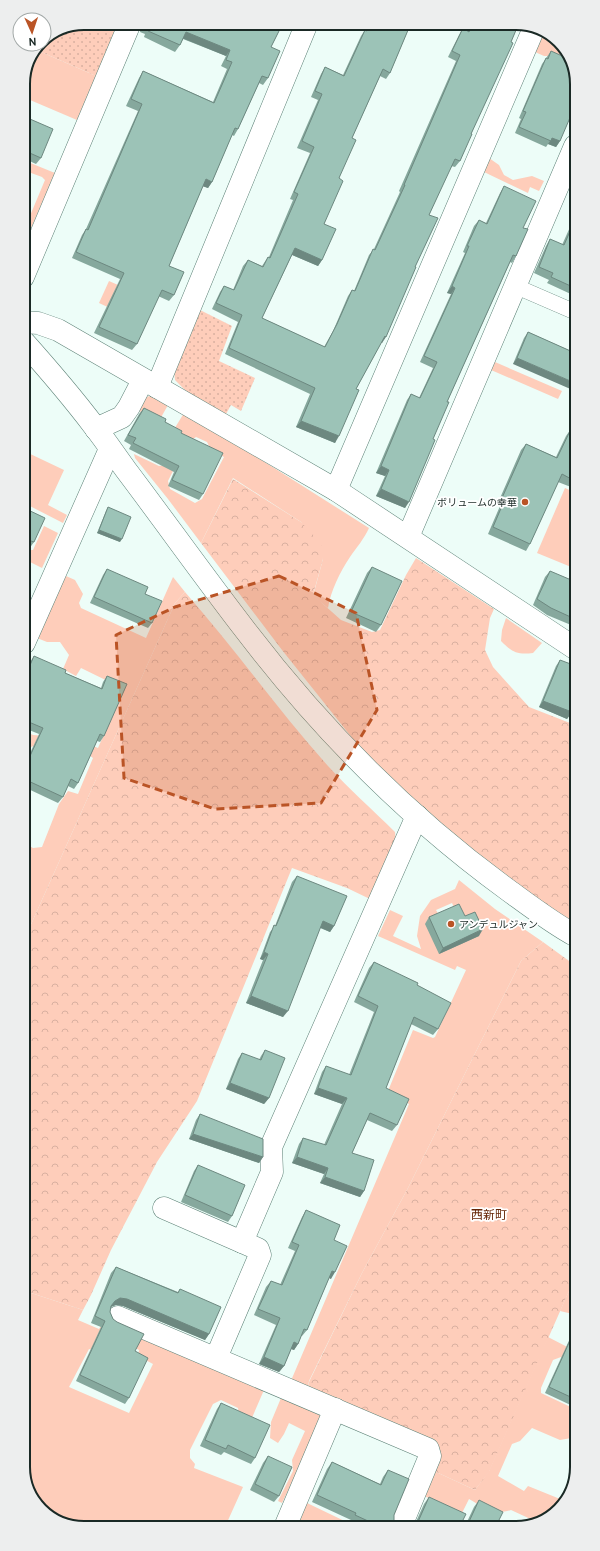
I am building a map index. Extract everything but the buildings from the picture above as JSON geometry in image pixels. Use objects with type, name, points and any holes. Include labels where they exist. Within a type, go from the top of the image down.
[{"type":"street","points":[[30,260],[127,30]]},
{"type":"street","points":[[96,429],[122,417],[150,384],[304,30]]},
{"type":"street","points":[[336,490],[532,33]]},
{"type":"street","points":[[408,537],[570,158]]},
{"type":"street","points":[[30,323],[58,330],[336,490],[516,611],[570,645]]},
{"type":"street","points":[[30,348],[58,379],[248,633],[298,694],[340,741],[383,786],[483,872],[570,932]]},
{"type":"street","points":[[30,629],[110,449]]},
{"type":"street","points":[[242,1242],[272,1172],[271,1147],[417,816]]},
{"type":"street","points":[[164,1208],[258,1249],[260,1255],[216,1358]]},
{"type":"street","points":[[118,1317],[428,1449],[430,1456],[403,1521]]},
{"type":"street","points":[[288,1521],[335,1410]]},
{"type":"lane","points":[[515,286],[570,310]]},
{"type":"highlighted area","points":[[279,576],[356,613],[377,710],[321,803],[215,809],[124,778],[116,635],[175,607]]},
{"type":"green space","points":[[116,30],[96,76],[41,52],[52,52],[52,40],[73,31]]},
{"type":"green space","points":[[542,37],[557,48],[563,58],[544,56],[535,52]]},
{"type":"green space","points":[[40,52],[96,76],[77,120],[30,100],[30,80],[32,70]]},
{"type":"green space","points":[[489,158],[499,165],[504,175],[513,180],[532,176],[544,181],[539,191],[530,187],[528,193],[484,172]]},
{"type":"green space","points":[[30,163],[55,173],[30,231],[30,216],[45,180],[42,177],[30,173]]},
{"type":"green space","points":[[109,281],[152,300],[142,323],[99,303]]},
{"type":"green space","points":[[200,310],[232,326],[219,361],[255,378],[241,411],[231,405],[226,414],[188,393],[175,380],[174,370]]},
{"type":"green space","points":[[495,362],[562,391],[558,399],[491,370]]},
{"type":"green space","points":[[150,396],[157,398],[168,405],[159,421],[137,410],[143,398]]},
{"type":"green space","points":[[184,413],[233,442],[369,528],[339,575],[331,595],[328,608],[313,596],[323,559],[301,522],[233,478],[201,543],[135,458],[134,454],[159,466],[164,465],[173,431]],"holes":[[[196,437],[207,442],[211,450],[224,457],[202,499],[195,503],[170,489],[168,481],[187,443]]]},
{"type":"green space","points":[[30,454],[64,470],[48,505],[67,515],[63,523],[30,506]]},
{"type":"green space","points":[[233,479],[301,522],[321,543],[323,559],[313,595],[341,620],[372,632],[380,630],[406,575],[416,558],[494,609],[490,618],[485,650],[493,667],[529,707],[570,723],[570,920],[514,883],[438,826],[365,754],[282,650],[201,543]]},
{"type":"green space","points":[[565,488],[570,490],[570,567],[537,553]]},
{"type":"green space","points":[[44,526],[58,533],[42,568],[30,562],[30,550],[33,550]]},
{"type":"green space","points":[[66,576],[75,580],[83,594],[79,603],[81,608],[146,638],[173,577],[185,592],[175,603],[30,927],[30,846],[33,848],[42,847],[59,804],[68,791],[78,794],[93,758],[77,746],[40,744],[30,747],[30,734],[47,736],[63,733],[98,748],[124,689],[81,668],[76,676],[63,669],[69,655],[60,642],[47,642],[37,638]]},
{"type":"green space","points":[[185,592],[328,766],[395,832],[396,843],[372,900],[347,888],[292,868],[197,1101],[157,1162],[111,1250],[83,1310],[30,1293],[30,927],[175,603]]},
{"type":"green space","points":[[506,618],[542,643],[533,653],[523,654],[515,652],[501,641],[502,630]]},
{"type":"green space","points":[[459,880],[495,909],[543,942],[521,961],[408,1188],[362,1273],[309,1381],[307,1391],[290,1383],[409,1104],[388,1091],[413,1030],[433,1038],[435,1037],[466,970],[457,966],[455,970],[378,936],[390,910],[403,916],[393,936],[421,949],[417,936],[420,916],[431,900],[455,889]],"holes":[[[452,903],[461,923],[440,917],[436,910]]]},
{"type":"green space","points":[[543,942],[570,962],[570,1289],[489,1472],[475,1490],[434,1471],[435,1453],[307,1391],[309,1382],[362,1273],[408,1188],[521,961]]},
{"type":"green space","points":[[570,1289],[570,1313],[560,1311]]},
{"type":"green space","points":[[30,1293],[83,1310],[78,1320],[99,1329],[105,1320],[96,1351],[89,1349],[69,1387],[129,1413],[153,1364],[138,1356],[139,1350],[125,1342],[130,1331],[264,1390],[251,1420],[239,1414],[238,1408],[221,1400],[213,1404],[190,1450],[190,1458],[195,1464],[194,1468],[243,1487],[228,1521],[80,1521],[63,1517],[43,1503],[36,1491],[30,1474]]},
{"type":"green space","points":[[548,1337],[570,1348],[570,1360],[561,1357],[553,1360],[541,1388],[541,1393],[570,1407],[570,1438],[560,1440],[532,1428],[520,1441],[512,1444],[498,1476],[524,1491],[528,1486],[560,1499],[559,1500],[546,1512],[530,1519],[511,1510],[505,1512],[494,1512],[469,1499],[462,1513],[422,1495],[434,1471],[475,1490],[489,1471]]},
{"type":"green space","points":[[281,1398],[320,1415],[322,1421],[282,1503],[278,1501],[293,1471],[292,1460],[305,1431],[289,1423],[278,1443],[270,1438],[271,1422]]},
{"type":"green space","points":[[307,1503],[344,1521],[299,1521]]},
{"type":"place","name":"ボリュームの幸華","points":[[525,502]]},
{"type":"place","name":"アンデュルジャン","points":[[451,924]]},
{"type":"district","name":"西新町","points":[[489,1215]]}]
